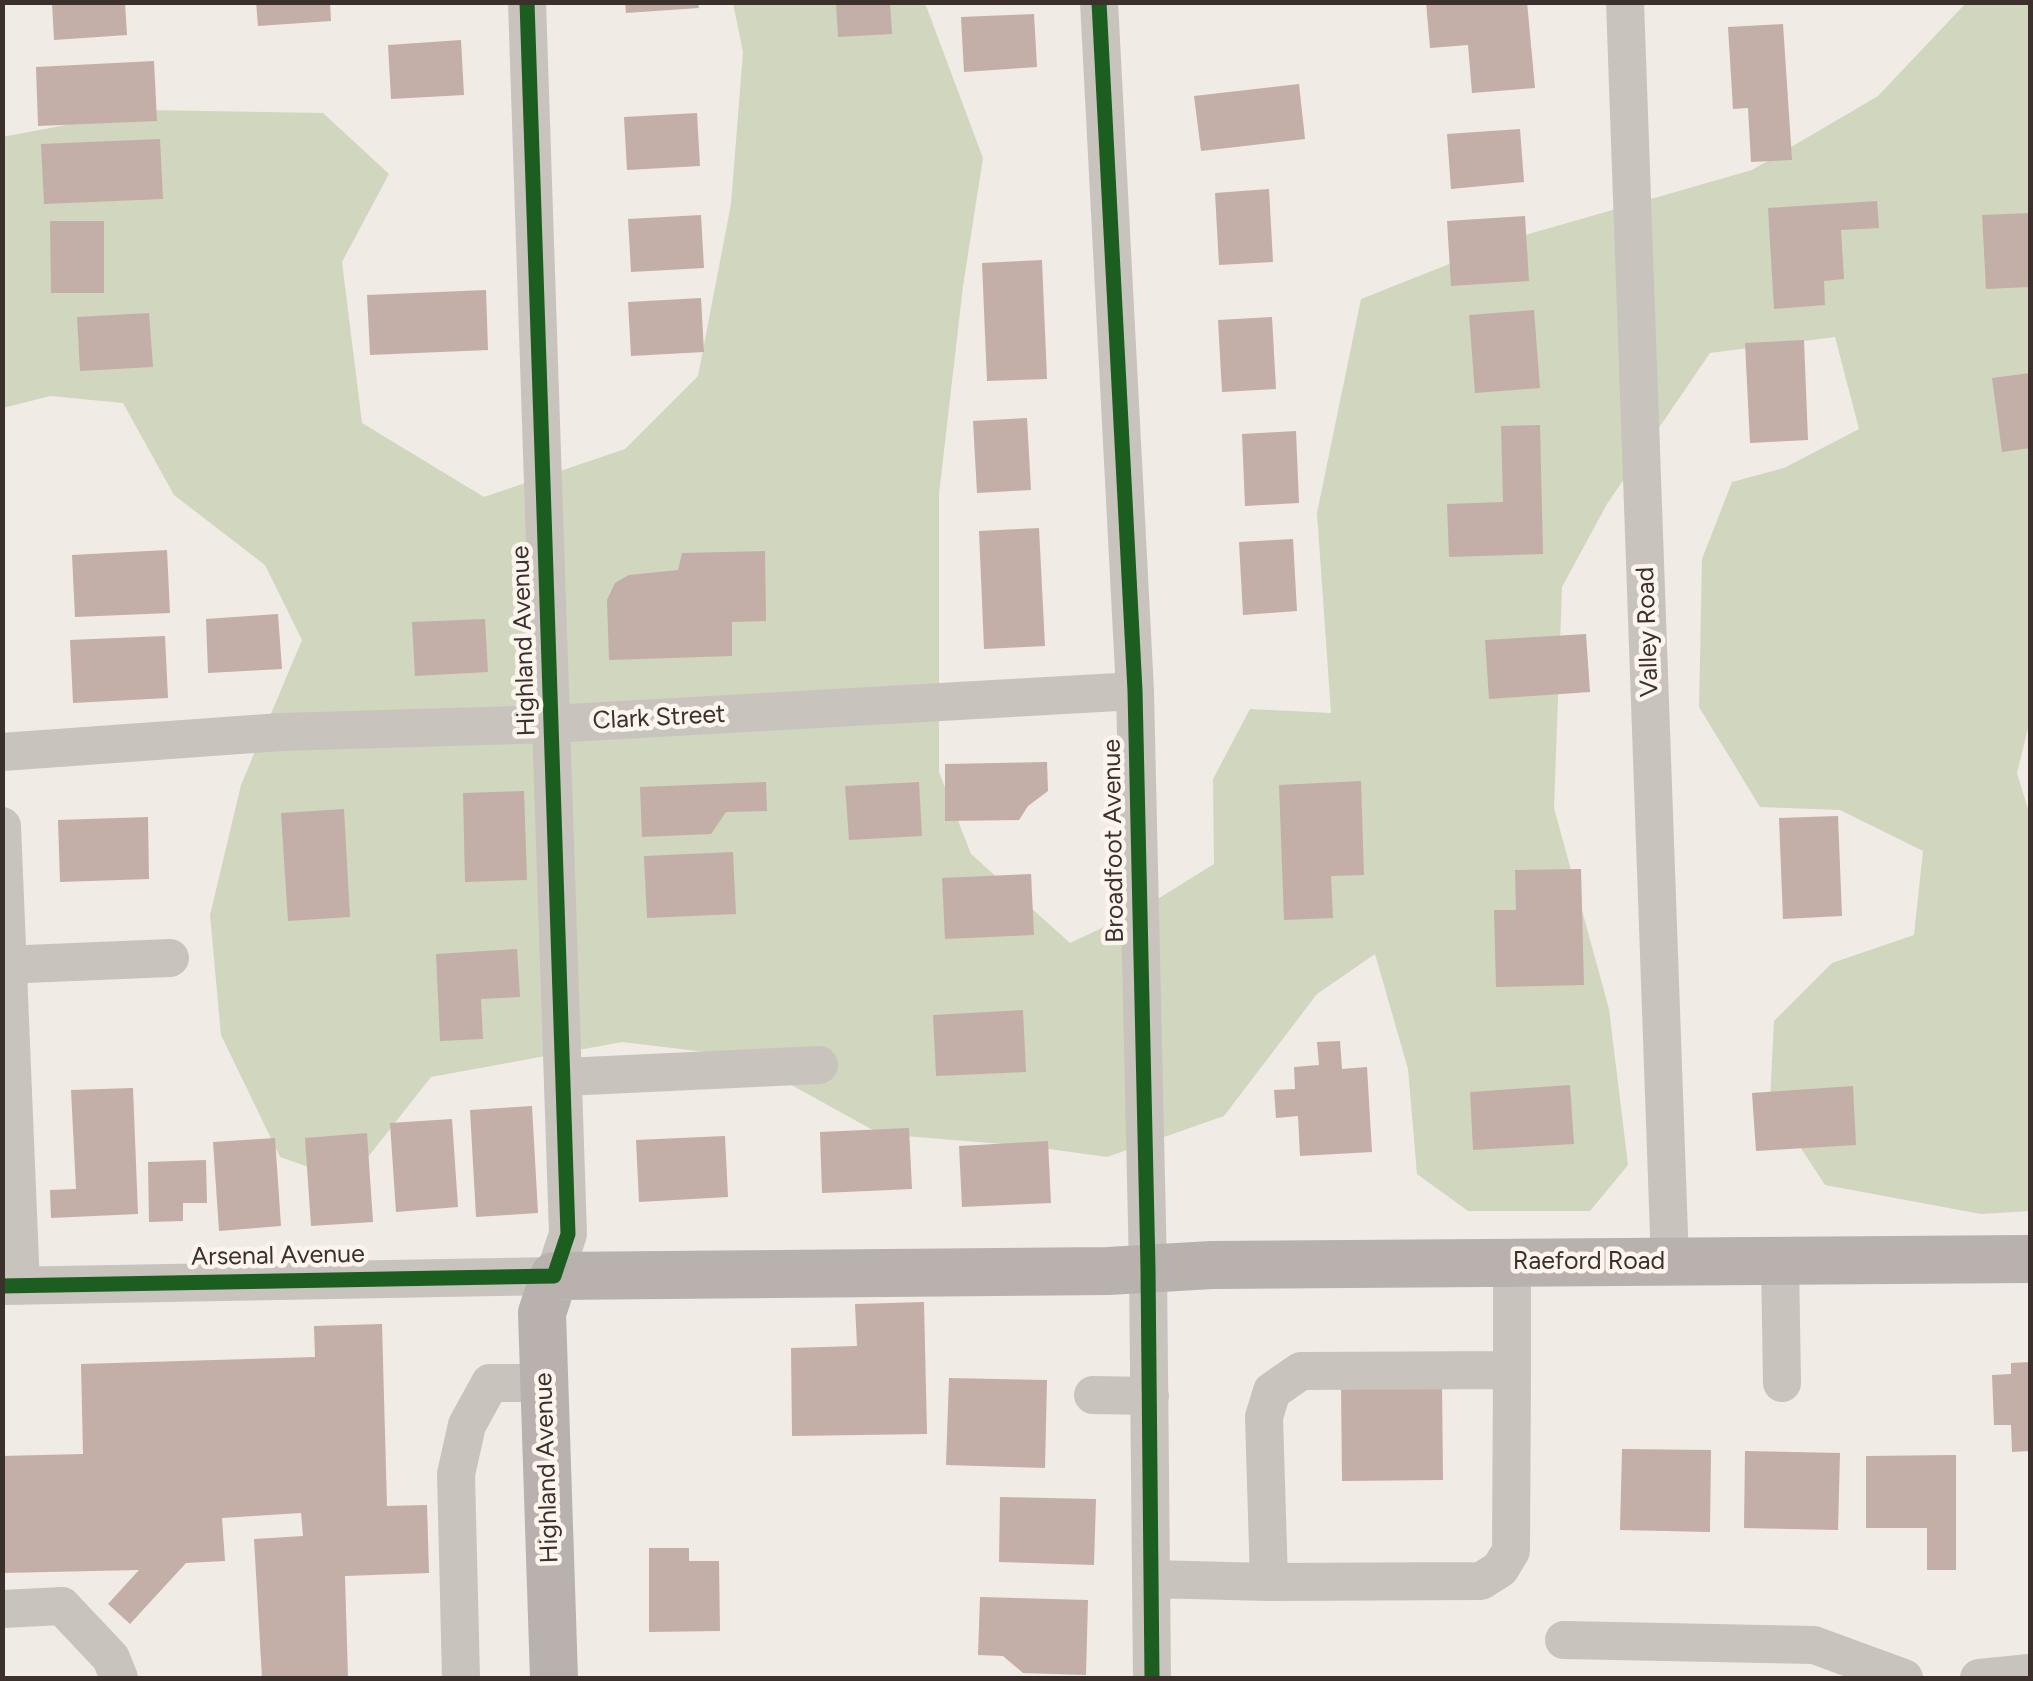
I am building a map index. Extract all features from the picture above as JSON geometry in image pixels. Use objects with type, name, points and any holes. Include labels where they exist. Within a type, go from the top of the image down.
[{"type":"main road","name":"Raeford Road","points":[[1148,1268],[2030,1259]]},
{"type":"main road","name":"Arsenal Avenue","points":[[554,1276],[1108,1272],[1148,1268]]},
{"type":"main road","name":"Highland Avenue","points":[[554,1276],[542,1312],[554,1678]]},
{"type":"street","name":"Highland Avenue","points":[[527,2],[568,1234],[554,1276]]},
{"type":"street","name":"Broadfoot Avenue","points":[[1099,2],[1136,691],[1152,1678]]},
{"type":"street","name":"Valley Road","points":[[1625,2],[1670,1262]]},
{"type":"street","name":"Clark Street","points":[[2,752],[281,732],[552,724],[1136,691]]},
{"type":"street","points":[[2,826],[12,1286]]},
{"type":"street","points":[[5,965],[170,958]]},
{"type":"street","points":[[564,1077],[818,1065]]},
{"type":"street","points":[[1780,1261],[1782,1384]]},
{"type":"street","points":[[1151,1580],[1482,1580],[1500,1569],[1511,1551],[1512,1263]]},
{"type":"street","name":"Arsenal Avenue","points":[[12,1286],[554,1276]]},
{"type":"street","points":[[1269,1582],[1264,1417],[1272,1391],[1301,1371],[1512,1370]]},
{"type":"street","points":[[461,1678],[456,1474],[467,1425],[490,1383],[544,1383]]},
{"type":"street","points":[[1093,1395],[1150,1396]]},
{"type":"street","points":[[2,1608],[62,1606],[111,1658],[119,1678]]},
{"type":"street","points":[[1564,1640],[1814,1645],[1904,1678]]},
{"type":"street","points":[[1979,1678],[2030,1673]]},
{"type":"green space","points":[[733,3],[925,3],[983,158],[963,286],[939,494],[939,772],[971,854],[1070,943],[1140,910],[1214,864],[1213,779],[1250,709],[1331,713],[1317,513],[1361,299],[1515,238],[1752,170],[1878,96],[1966,3],[2030,3],[2030,720],[2017,773],[2030,816],[2030,1211],[1981,1214],[1825,1185],[1770,1101],[1774,1021],[1832,963],[1914,935],[1923,851],[1840,810],[1760,807],[1699,707],[1702,559],[1732,482],[1784,468],[1859,429],[1835,337],[1710,353],[1607,504],[1562,587],[1554,808],[1609,1009],[1628,1165],[1590,1211],[1468,1211],[1417,1174],[1408,1069],[1375,954],[1317,994],[1224,1116],[1107,1157],[880,1134],[739,1056],[622,1042],[431,1077],[349,1181],[280,1157],[221,1035],[210,915],[241,785],[302,640],[265,565],[174,495],[123,403],[50,396],[3,408],[2,137],[146,110],[323,113],[389,174],[342,262],[362,423],[484,497],[625,449],[698,376],[731,204],[743,52]]},
{"type":"building","points":[[52,2],[125,2],[127,35],[54,40]]},
{"type":"building","points":[[256,2],[330,2],[331,21],[258,26]]},
{"type":"building","points":[[625,2],[698,2],[699,8],[626,13]]},
{"type":"building","points":[[836,2],[890,2],[892,34],[838,37]]},
{"type":"building","points":[[1426,2],[1527,2],[1535,88],[1472,93],[1468,45],[1430,48]]},
{"type":"building","points":[[1034,14],[1037,67],[964,72],[961,17]]},
{"type":"building","points":[[1783,24],[1792,160],[1751,162],[1748,108],[1733,109],[1728,27]]},
{"type":"building","points":[[461,40],[464,95],[391,99],[388,45]]},
{"type":"building","points":[[154,61],[157,121],[38,126],[36,67]]},
{"type":"building","points":[[1299,84],[1305,139],[1201,151],[1194,96]]},
{"type":"building","points":[[697,113],[700,166],[627,170],[624,117]]},
{"type":"building","points":[[1520,129],[1524,182],[1451,189],[1447,134]]},
{"type":"building","points":[[160,139],[163,199],[44,204],[41,144]]},
{"type":"building","points":[[1269,189],[1273,262],[1219,265],[1215,193]]},
{"type":"building","points":[[1877,201],[1879,228],[1841,230],[1844,279],[1824,281],[1825,305],[1774,309],[1768,208]]},
{"type":"building","points":[[2030,213],[2030,287],[1986,289],[1982,215]]},
{"type":"building","points":[[701,215],[704,268],[631,272],[628,219]]},
{"type":"building","points":[[1525,216],[1529,281],[1451,286],[1447,221]]},
{"type":"building","points":[[50,221],[104,221],[104,293],[51,293]]},
{"type":"building","points":[[1042,260],[1047,379],[987,381],[982,263]]},
{"type":"building","points":[[486,290],[488,350],[370,355],[367,295]]},
{"type":"building","points":[[701,298],[704,352],[631,356],[628,302]]},
{"type":"building","points":[[1534,310],[1540,388],[1475,393],[1469,315]]},
{"type":"building","points":[[149,313],[153,367],[80,371],[77,317]]},
{"type":"building","points":[[1272,317],[1276,389],[1222,392],[1218,320]]},
{"type":"building","points":[[1804,340],[1808,440],[1750,443],[1745,343]]},
{"type":"building","points":[[2030,373],[2030,448],[2002,452],[1992,378]]},
{"type":"building","points":[[1027,418],[1031,490],[977,493],[973,421]]},
{"type":"building","points":[[1540,425],[1543,554],[1449,557],[1447,504],[1503,502],[1501,426]]},
{"type":"building","points":[[1296,431],[1299,503],[1245,506],[1242,434]]},
{"type":"building","points":[[1039,528],[1045,646],[984,649],[979,531]]},
{"type":"building","points":[[1293,539],[1297,611],[1243,615],[1239,542]]},
{"type":"building","points":[[167,550],[170,613],[75,617],[72,555]]},
{"type":"building","points":[[765,551],[766,621],[732,622],[732,656],[609,660],[607,600],[615,583],[629,575],[678,570],[682,553]]},
{"type":"building","points":[[278,614],[282,669],[208,673],[206,619]]},
{"type":"building","points":[[485,619],[488,672],[415,676],[412,622]]},
{"type":"building","points":[[1586,634],[1590,692],[1489,699],[1485,640]]},
{"type":"building","points":[[165,636],[168,698],[73,703],[70,640]]},
{"type":"building","points":[[1047,762],[1048,791],[1028,806],[1019,820],[945,821],[945,764]]},
{"type":"building","points":[[1361,781],[1364,875],[1331,876],[1333,918],[1284,920],[1279,785]]},
{"type":"building","points":[[766,782],[767,811],[726,812],[711,834],[642,837],[640,787]]},
{"type":"building","points":[[919,782],[922,836],[849,840],[845,786]]},
{"type":"building","points":[[524,791],[527,880],[465,882],[463,793]]},
{"type":"building","points":[[344,809],[350,917],[288,921],[281,813]]},
{"type":"building","points":[[1838,816],[1842,916],[1783,919],[1779,818]]},
{"type":"building","points":[[148,817],[149,879],[60,882],[58,820]]},
{"type":"building","points":[[733,852],[736,914],[647,918],[644,856]]},
{"type":"building","points":[[1581,869],[1584,985],[1496,987],[1494,910],[1516,910],[1515,870]]},
{"type":"building","points":[[1031,874],[1034,935],[945,939],[942,878]]},
{"type":"building","points":[[517,949],[520,997],[481,999],[483,1039],[440,1041],[436,954]]},
{"type":"building","points":[[1023,1010],[1026,1072],[936,1076],[933,1015]]},
{"type":"building","points":[[1340,1041],[1342,1069],[1367,1067],[1372,1152],[1300,1156],[1298,1116],[1276,1118],[1274,1090],[1295,1089],[1294,1067],[1319,1065],[1317,1042]]},
{"type":"building","points":[[1570,1085],[1574,1144],[1473,1150],[1470,1092]]},
{"type":"building","points":[[1853,1086],[1856,1145],[1756,1151],[1752,1093]]},
{"type":"building","points":[[133,1088],[138,1214],[51,1218],[50,1190],[76,1189],[71,1090]]},
{"type":"building","points":[[532,1106],[538,1213],[476,1217],[470,1110]]},
{"type":"building","points":[[452,1119],[458,1207],[396,1212],[390,1123]]},
{"type":"building","points":[[909,1128],[912,1189],[822,1193],[820,1132]]},
{"type":"building","points":[[367,1133],[373,1222],[311,1226],[305,1138]]},
{"type":"building","points":[[725,1136],[728,1197],[639,1202],[636,1140]]},
{"type":"building","points":[[275,1138],[281,1226],[219,1231],[213,1142]]},
{"type":"building","points":[[1048,1141],[1051,1203],[962,1207],[959,1146]]},
{"type":"building","points":[[206,1160],[207,1203],[183,1203],[183,1221],[149,1222],[148,1162]]},
{"type":"building","points":[[924,1302],[927,1434],[792,1436],[791,1348],[857,1346],[855,1304]]},
{"type":"building","points":[[382,1324],[387,1506],[427,1505],[429,1573],[345,1576],[348,1678],[262,1678],[254,1539],[303,1536],[301,1513],[222,1518],[225,1561],[186,1563],[130,1624],[108,1604],[139,1570],[2,1573],[2,1456],[83,1454],[81,1364],[315,1357],[314,1326]]},
{"type":"building","points":[[2030,1362],[2030,1451],[2012,1452],[2011,1425],[1994,1425],[1992,1375],[2011,1374],[2011,1363]]},
{"type":"building","points":[[949,1378],[1047,1380],[1045,1468],[946,1465]]},
{"type":"building","points":[[1442,1382],[1443,1480],[1342,1481],[1341,1383]]},
{"type":"building","points":[[1622,1449],[1711,1450],[1710,1532],[1620,1530]]},
{"type":"building","points":[[1745,1451],[1840,1453],[1838,1530],[1744,1528]]},
{"type":"building","points":[[1956,1455],[1956,1570],[1927,1570],[1927,1528],[1866,1528],[1866,1456]]},
{"type":"building","points":[[1000,1497],[1096,1499],[1094,1565],[999,1562]]},
{"type":"building","points":[[649,1548],[689,1548],[689,1561],[719,1561],[720,1631],[649,1632]]},
{"type":"building","points":[[980,1597],[1088,1600],[1086,1675],[1023,1673],[1003,1656],[978,1655]]},
{"type":"cycle path","points":[[2,1286],[554,1276],[568,1234],[527,2]]},
{"type":"cycle path","points":[[1099,2],[1135,691],[1148,1268],[1152,1678]]}]
